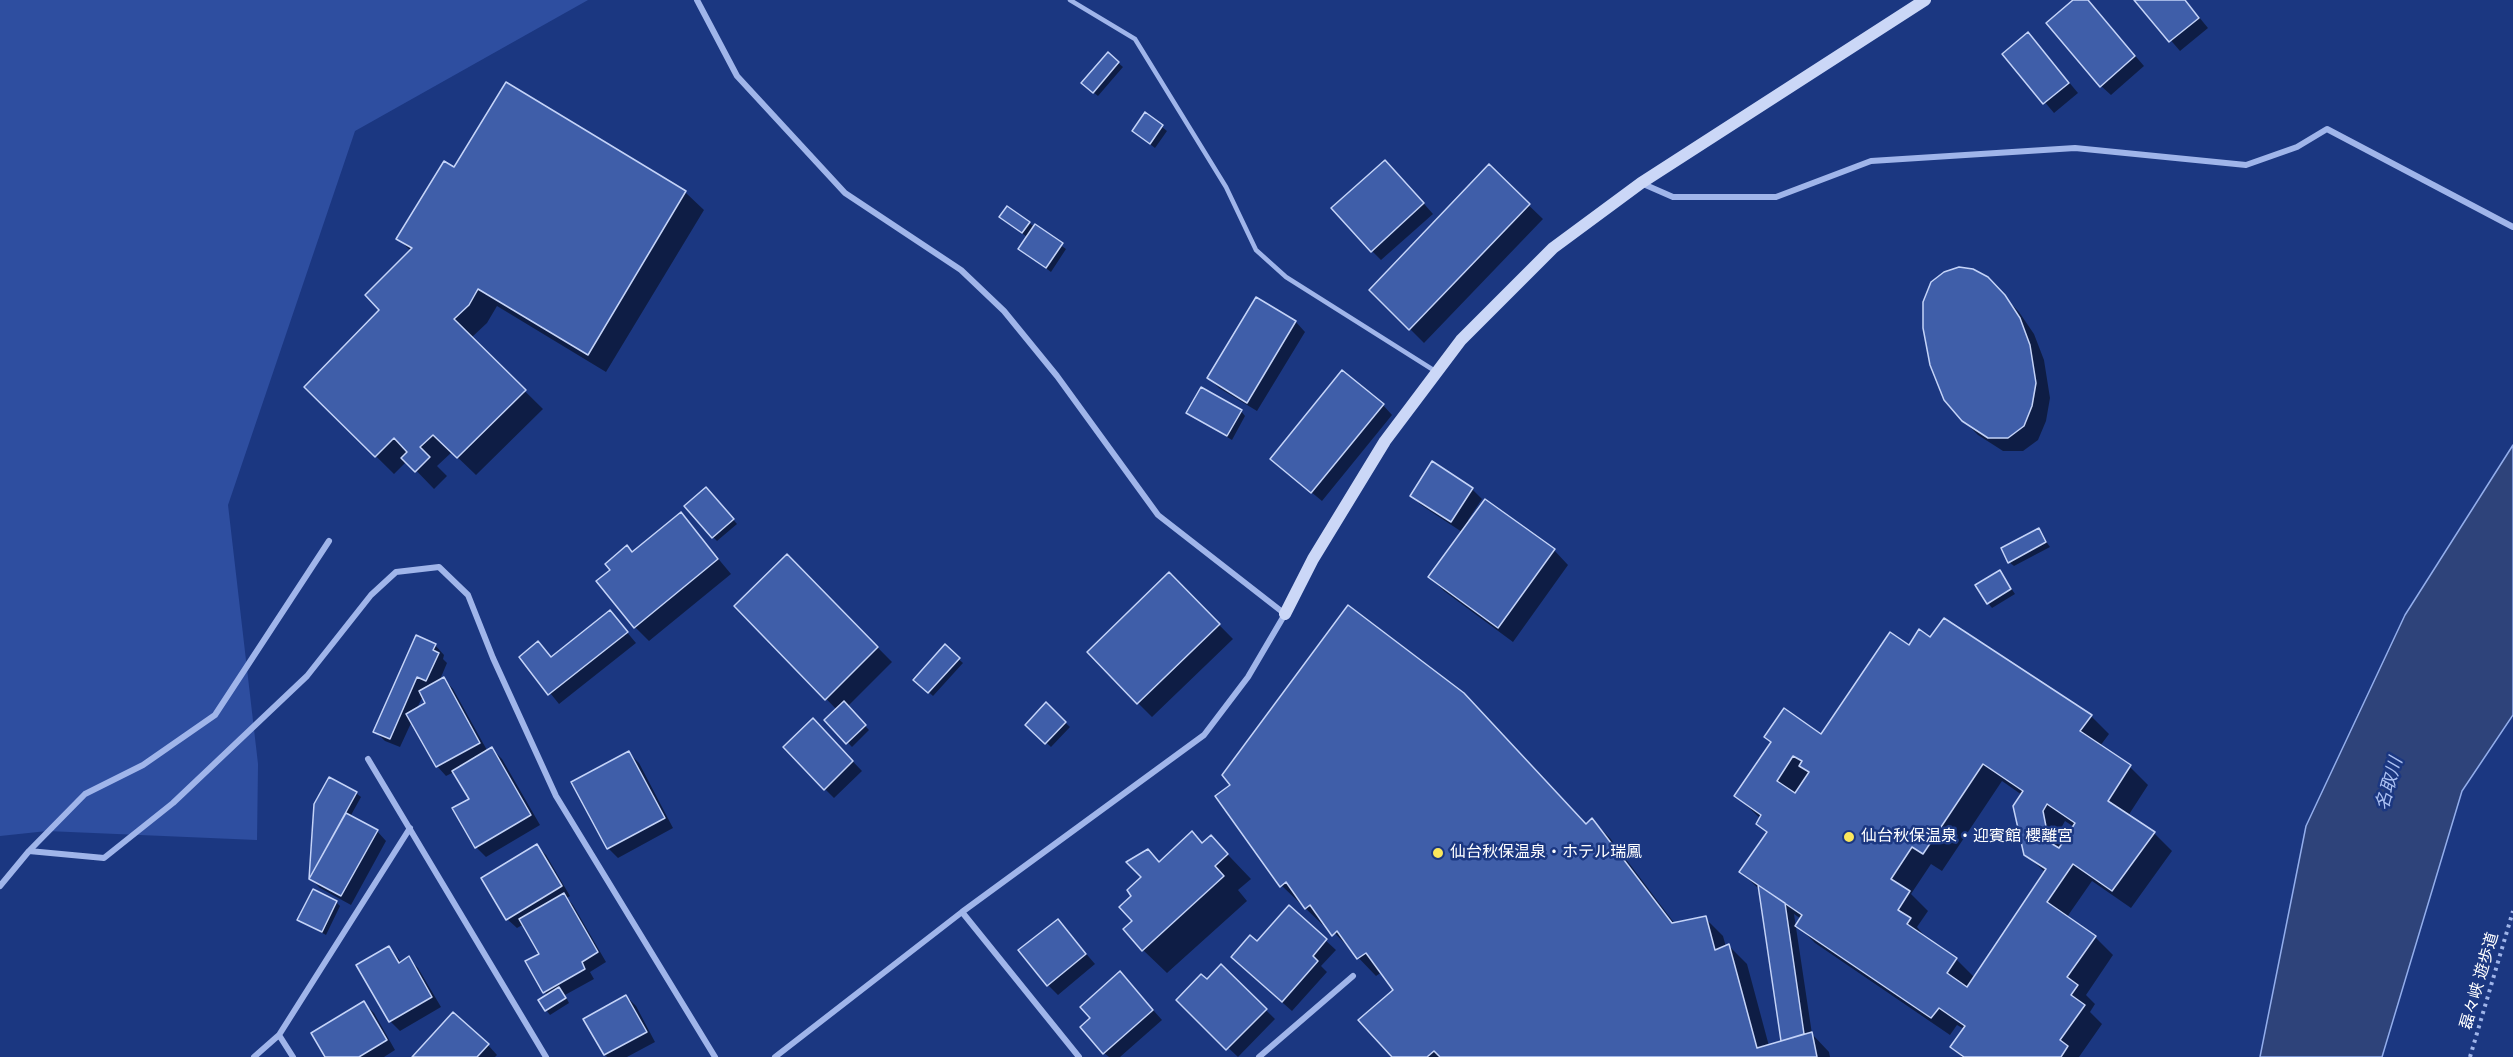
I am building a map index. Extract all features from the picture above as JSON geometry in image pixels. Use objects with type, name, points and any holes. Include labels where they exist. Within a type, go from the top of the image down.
[{"type":"street","points":[[697,0],[737,76],[845,193],[961,270],[1004,311],[1057,376],[1158,515],[1285,615]]},
{"type":"street","points":[[775,1057],[962,912],[1204,735],[1248,677],[1285,615],[1313,559],[1385,441],[1461,340],[1553,248],[1641,183],[1925,0]]},
{"type":"street","points":[[1641,183],[1673,197],[1776,197],[1871,161],[2075,148],[2246,165],[2297,147],[2327,129],[2513,227]]},
{"type":"street","points":[[0,885],[29,851],[85,794],[143,765],[215,715],[330,541]]},
{"type":"street","points":[[29,851],[104,858],[173,802],[307,676],[371,595],[396,573],[439,567],[468,595],[493,658],[556,796],[715,1057]]},
{"type":"street","points":[[368,759],[546,1057]]},
{"type":"street","points":[[254,1057],[279,1035],[411,828]]},
{"type":"street","points":[[962,912],[1079,1057]]},
{"type":"street","points":[[1259,1057],[1353,976]]},
{"type":"street","points":[[279,1035],[293,1057]]},
{"type":"lane","points":[[1070,0],[1135,39],[1226,187],[1256,250],[1286,277],[1437,372]]},
{"type":"path","name":"磊々峡 遊歩道","points":[[2470,1057],[2513,911]]},
{"type":"shaded area","points":[[0,0],[588,0],[355,131],[228,505],[258,764],[257,840],[47,831],[0,836]]},
{"type":"water","name":"名取川","points":[[2513,445],[2513,715],[2462,791],[2382,1057],[2260,1057],[2306,826],[2405,615]]},
{"type":"building","points":[[2073,0],[2088,0],[2135,56],[2100,87],[2046,23]]},
{"type":"building","points":[[2134,0],[2185,0],[2199,18],[2169,42]]},
{"type":"building","points":[[2028,32],[2069,83],[2043,104],[2002,54]]},
{"type":"building","points":[[1108,52],[1119,62],[1093,93],[1081,83]]},
{"type":"building","points":[[506,82],[686,191],[588,355],[478,289],[469,305],[454,319],[526,390],[457,458],[433,435],[420,447],[430,457],[415,472],[401,458],[407,452],[394,438],[375,457],[304,387],[379,310],[365,295],[412,248],[396,239],[444,161],[454,167]]},
{"type":"building","points":[[1145,112],[1163,125],[1150,144],[1132,131]]},
{"type":"building","points":[[1385,160],[1424,203],[1371,252],[1331,208]]},
{"type":"building","points":[[1489,164],[1530,204],[1409,330],[1369,290]]},
{"type":"building","points":[[1007,206],[1030,222],[1022,233],[999,217]]},
{"type":"building","points":[[1035,224],[1063,243],[1046,268],[1018,249]]},
{"type":"building","points":[[1959,267],[1973,269],[1988,277],[2005,295],[2020,318],[2030,345],[2036,383],[2032,406],[2024,426],[2008,438],[1988,438],[1962,421],[1944,400],[1930,365],[1923,328],[1923,302],[1931,282],[1944,272]]},
{"type":"building","points":[[1256,297],[1296,321],[1247,403],[1207,378]]},
{"type":"building","points":[[1342,370],[1384,404],[1311,493],[1270,459]]},
{"type":"building","points":[[1201,387],[1242,410],[1227,436],[1186,413]]},
{"type":"building","points":[[1432,461],[1473,488],[1451,522],[1410,496]]},
{"type":"building","points":[[706,487],[734,519],[712,538],[684,506]]},
{"type":"building","points":[[1485,499],[1555,549],[1498,628],[1428,577]]},
{"type":"building","points":[[681,512],[718,559],[634,628],[596,581],[610,570],[605,564],[627,545],[632,552]]},
{"type":"building","points":[[2039,528],[2046,542],[2008,563],[2001,548]]},
{"type":"building","points":[[787,554],[878,647],[825,700],[734,606]]},
{"type":"building","points":[[2000,570],[2011,589],[1987,604],[1975,585]]},
{"type":"building","points":[[1169,572],[1220,624],[1137,704],[1087,652]]},
{"type":"building","name":"仙台秋保温泉・ホテル瑞鳳","points":[[1348,605],[1464,693],[1586,824],[1592,818],[1672,923],[1706,916],[1715,950],[1729,944],[1757,1048],[1812,1032],[1817,1057],[1440,1057],[1434,1051],[1427,1057],[1392,1057],[1358,1020],[1393,990],[1366,953],[1357,959],[1337,931],[1332,936],[1310,905],[1305,909],[1286,882],[1280,887],[1215,796],[1230,785],[1222,775]]},
{"type":"building","points":[[610,610],[628,632],[548,695],[519,657],[538,641],[551,657]]},
{"type":"building","name":"仙台秋保温泉・迎賓館 櫻離宮","points":[[1944,618],[2092,715],[2080,731],[2131,765],[2108,801],[2155,832],[2112,891],[2073,864],[2047,902],[2096,936],[2067,977],[2078,985],[2071,995],[2085,1005],[2060,1040],[2068,1046],[2061,1057],[1964,1057],[1950,1047],[1965,1026],[1939,1008],[1931,1018],[1795,926],[1802,915],[1739,872],[1767,832],[1756,824],[1761,815],[1734,796],[1771,742],[1764,737],[1784,708],[1821,734],[1890,632],[1909,645],[1919,629],[1930,637]],"holes":[[[1793,756],[1802,761],[1799,766],[1809,772],[1795,793],[1777,781]],[[1983,764],[2023,791],[2013,806],[2024,855],[2046,869],[1967,987],[1947,973],[1957,958],[1907,924],[1911,918],[1898,910],[1910,891],[1891,879],[1912,847],[1923,854]],[[2047,804],[2075,823],[2059,848],[2049,842],[2043,811]]]},
{"type":"building","points":[[416,635],[436,644],[433,650],[439,653],[426,681],[417,677],[390,739],[373,732]]},
{"type":"building","points":[[945,644],[960,658],[928,693],[913,680]]},
{"type":"building","points":[[444,677],[480,743],[436,767],[406,714],[425,703],[419,691]]},
{"type":"building","points":[[844,701],[866,725],[846,744],[824,720]]},
{"type":"building","points":[[1046,702],[1066,722],[1045,744],[1025,725]]},
{"type":"building","points":[[813,718],[853,761],[824,790],[783,747]]},
{"type":"building","points":[[492,747],[531,815],[475,848],[452,808],[469,799],[452,771]]},
{"type":"building","points":[[629,751],[665,818],[607,849],[571,782]]},
{"type":"building","points":[[329,777],[357,792],[309,879],[314,804]]},
{"type":"building","points":[[346,813],[378,830],[341,896],[309,879]]},
{"type":"building","points":[[1192,831],[1202,843],[1211,835],[1228,854],[1215,866],[1224,876],[1142,951],[1123,929],[1132,921],[1119,907],[1131,896],[1127,890],[1141,877],[1126,862],[1148,849],[1159,862]]},
{"type":"building","points":[[537,844],[562,886],[506,920],[481,878]]},
{"type":"building","points":[[1758,885],[1785,903],[1804,1034],[1781,1041]]},
{"type":"building","points":[[313,889],[337,901],[322,932],[297,920]]},
{"type":"building","points":[[564,893],[598,952],[582,962],[585,969],[543,993],[525,961],[539,954],[519,919]]},
{"type":"building","points":[[1289,905],[1327,939],[1313,956],[1318,961],[1282,1002],[1231,957],[1250,935],[1257,941]]},
{"type":"building","points":[[1058,919],[1086,954],[1047,986],[1018,950]]},
{"type":"building","points":[[389,946],[399,963],[409,956],[432,997],[389,1022],[356,965]]},
{"type":"building","points":[[1221,964],[1267,1009],[1226,1050],[1176,1000],[1201,974],[1207,979]]},
{"type":"building","points":[[1120,971],[1153,1010],[1103,1054],[1080,1027],[1090,1018],[1080,1007]]},
{"type":"building","points":[[559,987],[566,998],[545,1011],[538,1000]]},
{"type":"building","points":[[626,995],[647,1032],[604,1055],[583,1019]]},
{"type":"building","points":[[364,1001],[387,1040],[359,1057],[325,1057],[311,1033]]},
{"type":"building","points":[[453,1012],[489,1044],[477,1057],[412,1057]]},
{"type":"place","name":"仙台秋保温泉・迎賓館 櫻離宮","points":[[1849,837]]},
{"type":"place","name":"仙台秋保温泉・ホテル瑞鳳","points":[[1438,853]]}]
